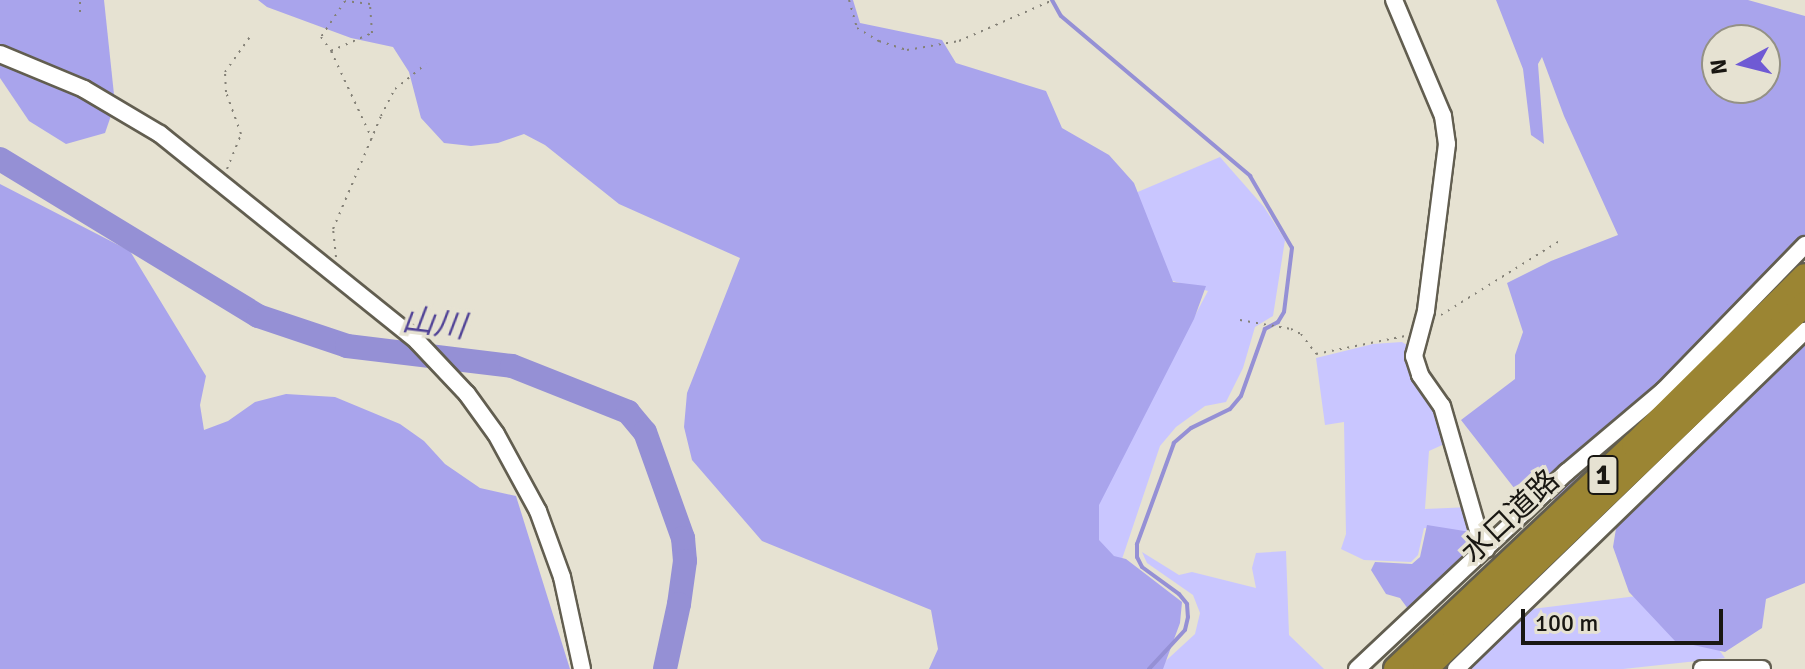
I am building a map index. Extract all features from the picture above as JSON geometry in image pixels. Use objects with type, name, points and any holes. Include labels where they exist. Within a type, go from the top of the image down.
[{"type":"highway","name":"水口道路","points":[[1396,669],[1656,424],[1805,276]]},
{"type":"highway","name":"水口道路","points":[[1425,669],[1805,304]]},
{"type":"street","points":[[1394,0],[1443,116],[1447,144],[1421,331],[1414,356],[1420,375],[1442,406],[1478,531],[1491,549]]},
{"type":"street","points":[[0,54],[54,75],[121,109],[221,181],[417,341],[452,378],[496,434],[538,511],[562,577],[582,669]]},
{"type":"street","points":[[1357,669],[1491,549],[1567,472],[1663,391],[1805,245]]},
{"type":"street","points":[[1456,669],[1530,587],[1805,331]]},
{"type":"street","points":[[1702,669],[1762,669]]},
{"type":"path","points":[[80,0],[80,12]]},
{"type":"path","points":[[849,0],[857,28],[879,41],[907,50],[959,41],[1053,0]]},
{"type":"path","points":[[331,51],[372,33],[370,4],[345,1],[321,37],[331,51],[372,139]]},
{"type":"path","points":[[221,181],[240,145],[241,134],[226,92],[225,72],[252,34]]},
{"type":"path","points":[[339,278],[333,229],[395,89],[426,64]]},
{"type":"path","points":[[1240,320],[1301,334],[1316,354],[1421,331],[1488,282],[1561,240]]},
{"type":"shaded area","points":[[0,0],[104,0],[115,104],[105,133],[66,144],[29,121],[0,78]]},
{"type":"shaded area","points":[[258,0],[853,0],[860,23],[942,40],[956,63],[1046,91],[1062,128],[1109,155],[1134,183],[1173,282],[1206,286],[1194,319],[1099,505],[1099,540],[1114,556],[1126,559],[1182,602],[1180,623],[1163,669],[929,669],[938,649],[931,610],[762,541],[692,460],[684,427],[687,393],[740,258],[619,204],[545,145],[524,134],[498,143],[471,146],[444,143],[421,118],[409,72],[393,47],[351,38],[267,7]]},
{"type":"shaded area","points":[[1496,0],[1748,0],[1805,16],[1805,258],[1704,360],[1555,499],[1525,502],[1461,420],[1515,379],[1515,355],[1523,332],[1507,283],[1551,261],[1618,235],[1564,116],[1542,57],[1538,64],[1544,144],[1531,135],[1523,69]]},
{"type":"shaded area","points":[[1220,157],[1264,207],[1285,240],[1273,316],[1255,327],[1243,368],[1226,402],[1205,406],[1176,427],[1160,446],[1121,562],[1095,541],[1094,505],[1208,291],[1166,279],[1133,194]]},
{"type":"shaded area","points":[[0,184],[130,251],[206,376],[200,405],[204,430],[228,421],[255,402],[286,394],[335,397],[400,424],[424,441],[445,464],[480,488],[516,496],[570,669],[0,669]]},
{"type":"shaded area","points":[[1805,317],[1805,583],[1766,599],[1762,628],[1725,652],[1675,641],[1629,592],[1613,547],[1621,498],[1781,333]]},
{"type":"shaded area","points":[[1402,342],[1410,347],[1451,441],[1429,451],[1425,509],[1471,507],[1476,532],[1424,528],[1418,555],[1411,562],[1364,560],[1341,549],[1346,534],[1344,422],[1325,425],[1316,358],[1373,344]]},
{"type":"shaded area","points":[[1427,525],[1477,533],[1482,545],[1411,613],[1400,598],[1386,594],[1371,570],[1375,562],[1412,564],[1420,557]]},
{"type":"shaded area","points":[[1286,551],[1289,635],[1324,669],[1157,669],[1195,634],[1200,613],[1193,595],[1147,563],[1142,552],[1179,575],[1192,572],[1256,588],[1252,568],[1256,553]]},
{"type":"shaded area","points":[[1637,596],[1717,647],[1725,658],[1623,669],[1464,669],[1523,610]]},
{"type":"waterway","points":[[1052,0],[1061,16],[1250,176],[1292,248],[1284,312],[1278,322],[1265,329],[1241,396],[1230,409],[1191,428],[1174,443],[1137,544],[1137,557],[1142,567],[1179,594],[1187,604],[1185,630],[1149,669]]},
{"type":"waterway","name":"山川","points":[[0,159],[258,316],[347,346],[512,366],[628,412],[645,432],[683,538],[685,561],[665,669]]}]
